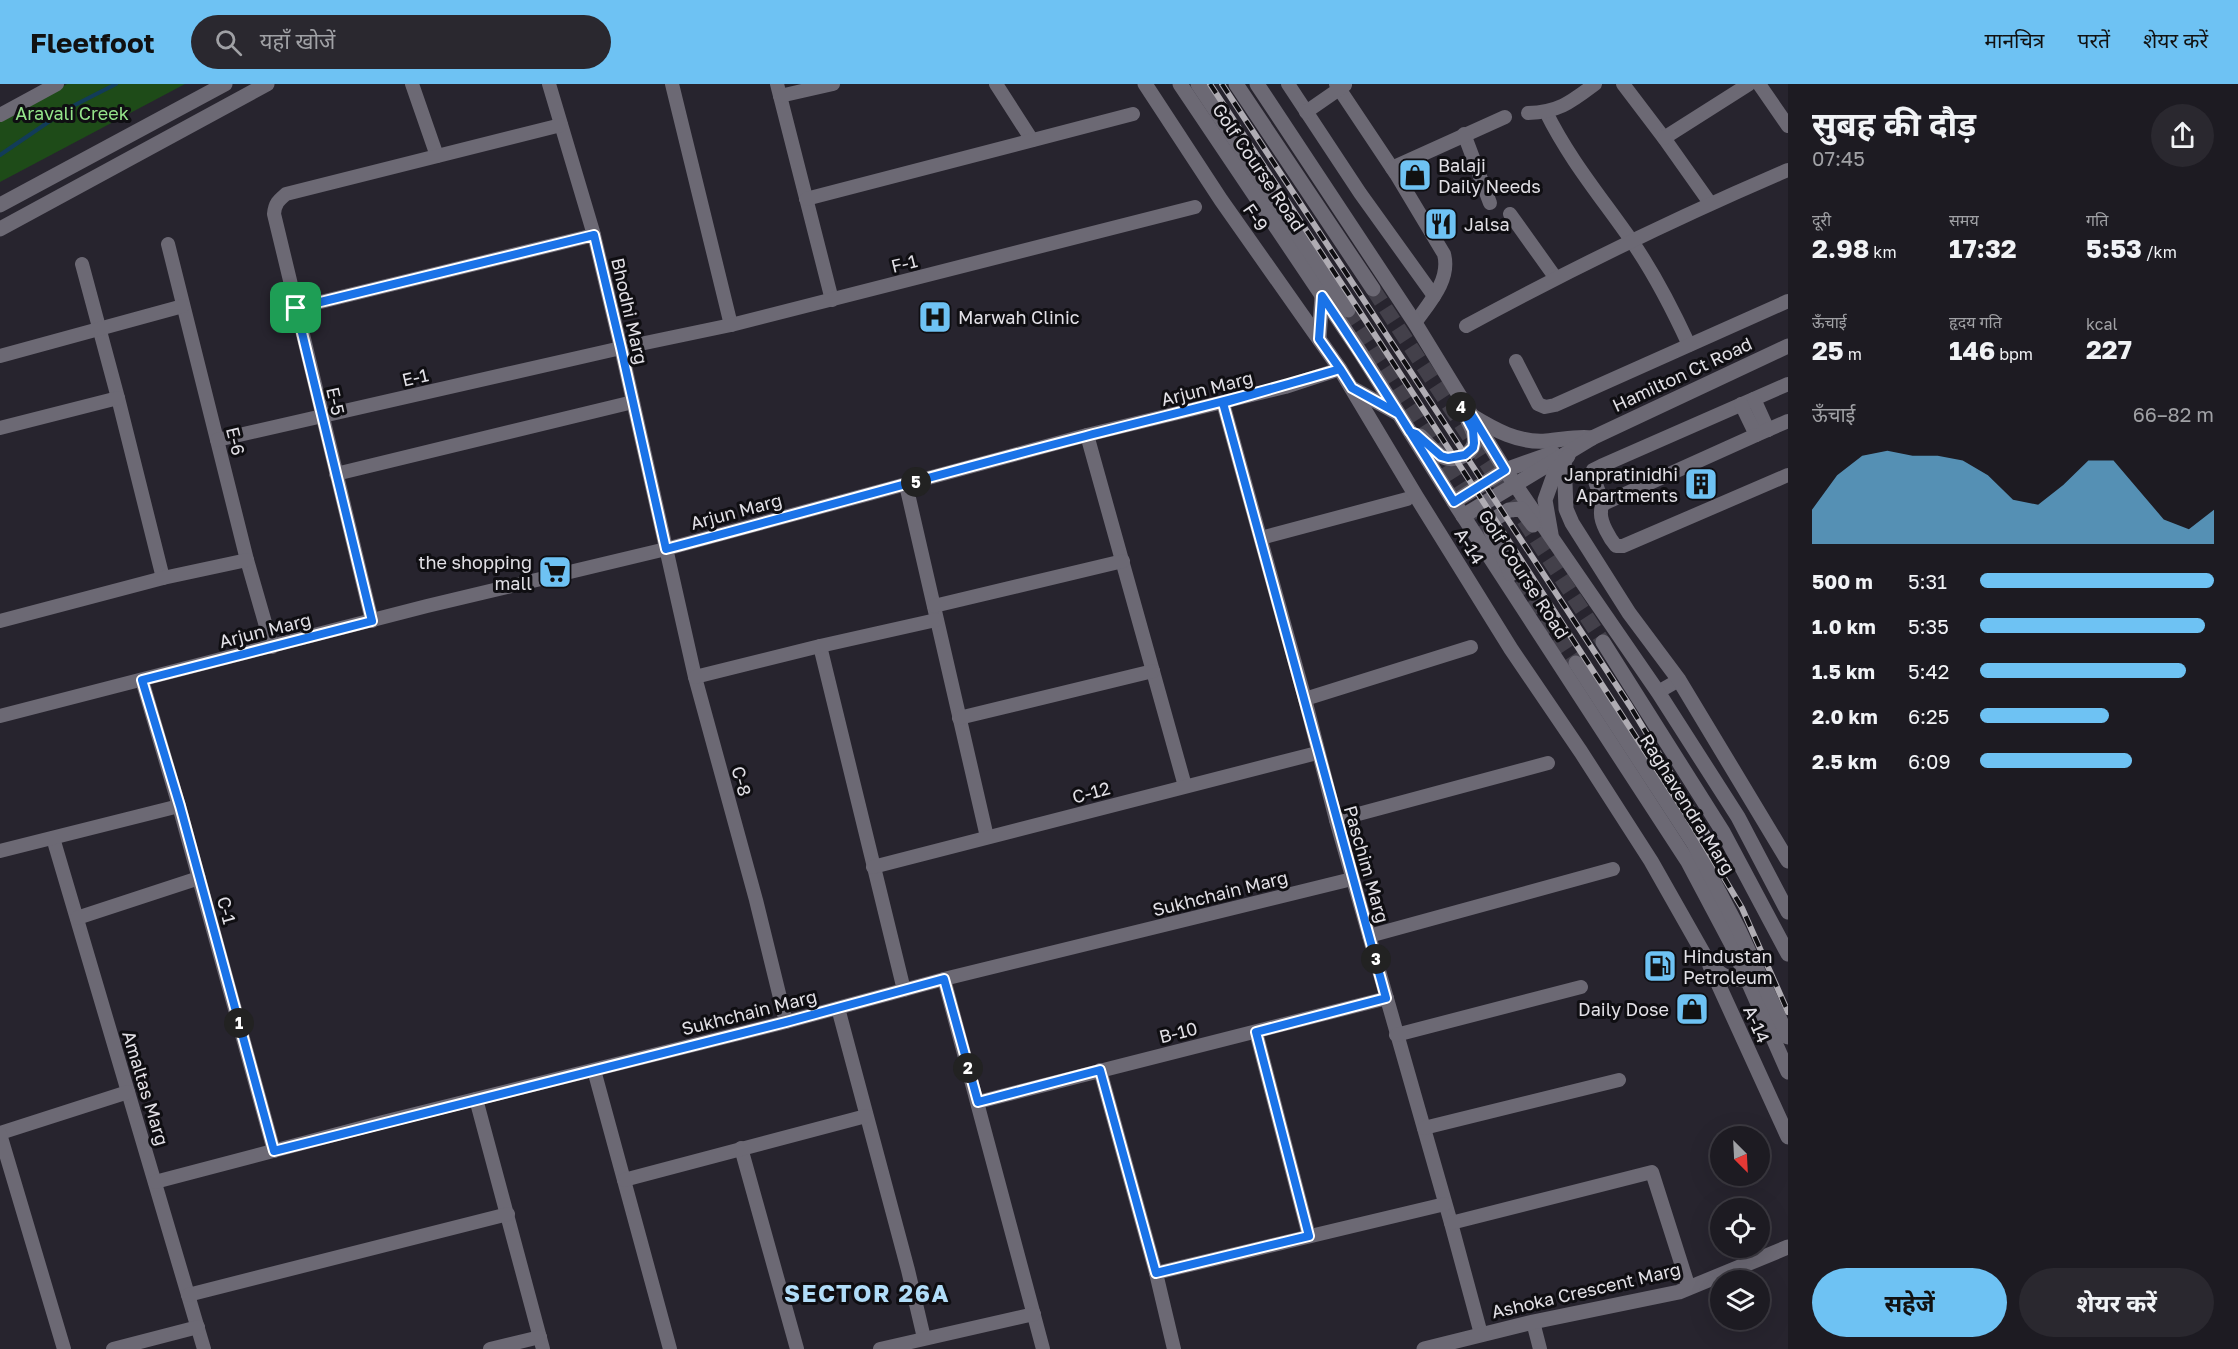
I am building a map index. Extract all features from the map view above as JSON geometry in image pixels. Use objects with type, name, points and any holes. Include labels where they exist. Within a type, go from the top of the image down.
[{"type":"street","points":[[0,115],[57,84]]},
{"type":"street","points":[[0,205],[225,84]]},
{"type":"street","points":[[0,229],[267,84]]},
{"type":"street","points":[[412,84],[438,156],[561,125]]},
{"type":"street","name":"Bhodhi Marg","points":[[549,84],[594,235],[666,549]]},
{"type":"street","points":[[672,84],[731,325]]},
{"type":"street","points":[[832,300],[778,90],[833,84]]},
{"type":"street","points":[[996,84],[1032,140]]},
{"type":"street","name":"F-9","points":[[1145,84],[1221,200],[1340,369]]},
{"type":"street","name":"Golf Course Road","points":[[1180,84],[1322,296],[1688,862],[1732,945],[1788,1072]]},
{"type":"street","points":[[1198,84],[1348,310]]},
{"type":"street","points":[[1236,84],[1373,289]]},
{"type":"street","points":[[1257,84],[1415,323],[1505,470],[1658,692],[1738,817],[1788,912]]},
{"type":"street","points":[[1288,84],[1434,296]]},
{"type":"street","points":[[1528,113],[1560,109],[1595,84]]},
{"type":"street","points":[[1623,84],[1710,203]]},
{"type":"street","points":[[1664,138],[1749,84]]},
{"type":"street","points":[[1759,84],[1788,126]]},
{"type":"street","points":[[1306,112],[1341,86],[1444,254],[1445,273],[1434,296],[1415,323]]},
{"type":"street","points":[[205,95],[214,113]]},
{"type":"street","points":[[1546,112],[1576,166],[1631,240],[1662,289],[1689,345]]},
{"type":"street","points":[[806,199],[1133,114]]},
{"type":"street","points":[[1392,168],[1505,117]]},
{"type":"street","points":[[1464,134],[1490,203]]},
{"type":"street","name":"E-5","points":[[372,621],[321,417],[274,214],[277,201],[286,194],[438,156]]},
{"type":"street","points":[[1466,326],[1556,277],[1631,240],[1788,170]]},
{"type":"street","name":"F-1","points":[[621,348],[731,325],[1195,207]]},
{"type":"street","points":[[1510,214],[1556,277]]},
{"type":"street","points":[[296,308],[594,235]]},
{"type":"street","name":"E-6","points":[[168,244],[272,647]]},
{"type":"street","points":[[82,264],[101,329],[163,578]]},
{"type":"street","points":[[1319,339],[1322,296]]},
{"type":"street","points":[[1516,361],[1538,404],[1545,407],[1555,405],[1788,301]]},
{"type":"street","points":[[0,356],[183,306]]},
{"type":"street","name":"Hamilton Ct Road","points":[[1454,502],[1505,470],[1592,438],[1788,346]]},
{"type":"street","name":"E-1","points":[[217,440],[621,348]]},
{"type":"street","name":"A-14","points":[[1340,369],[1511,649],[1651,861],[1706,958],[1788,1137]]},
{"type":"street","name":"Arjun Marg","points":[[0,716],[666,549],[1087,435],[1223,403],[1340,369]]},
{"type":"street","points":[[1788,384],[1593,470],[1593,477],[1603,504],[1600,513],[1612,541],[1616,546],[1623,546],[1788,475]]},
{"type":"street","points":[[1352,388],[1399,414]]},
{"type":"street","points":[[0,428],[118,398]]},
{"type":"street","points":[[1410,432],[1421,437],[1441,456],[1454,459],[1465,455],[1473,448],[1474,436],[1462,409],[1462,399]]},
{"type":"street","points":[[1748,401],[1762,432]]},
{"type":"street","points":[[336,474],[633,402]]},
{"type":"street","name":"Paschim Marg","points":[[1223,403],[1305,699],[1317,753],[1481,1334]]},
{"type":"street","points":[[1472,416],[1516,439],[1544,442],[1578,437],[1592,438]]},
{"type":"street","points":[[1603,504],[1788,421]]},
{"type":"street","points":[[1087,435],[1185,786]]},
{"type":"street","points":[[1551,534],[1545,500],[1555,472],[1564,458],[1592,438]]},
{"type":"street","name":"Hamilton Ct Road","points":[[1463,516],[1592,438]]},
{"type":"street","points":[[1564,458],[1566,509],[1572,523],[1629,612],[1679,680],[1788,861]]},
{"type":"street","points":[[906,484],[987,837]]},
{"type":"street","points":[[1261,538],[1407,499]]},
{"type":"street","points":[[1514,594],[1514,580],[1491,531],[1491,521],[1497,516],[1509,510],[1521,509],[1548,548],[1557,556],[1568,560]]},
{"type":"street","name":"C-8","points":[[666,549],[695,677],[756,900],[786,1022]]},
{"type":"street","points":[[0,621],[163,578],[248,560]]},
{"type":"street","points":[[695,677],[820,646],[1123,561]]},
{"type":"street","name":"Raghavendra Marg","points":[[1602,642],[1723,832],[1788,954]]},
{"type":"street","points":[[820,646],[904,990]]},
{"type":"street","points":[[1305,699],[1471,647]]},
{"type":"street","name":"Raghavendra Marg","points":[[1576,663],[1695,844],[1738,928],[1788,1037]]},
{"type":"street","points":[[959,718],[1153,671]]},
{"type":"street","name":"C-1","points":[[142,680],[180,806],[274,1151]]},
{"type":"street","points":[[1658,692],[1679,680]]},
{"type":"street","name":"C-12","points":[[873,867],[1317,753]]},
{"type":"street","points":[[1336,820],[1548,763]]},
{"type":"street","points":[[0,851],[180,806]]},
{"type":"street","name":"Amaltas Marg","points":[[53,838],[204,1349]]},
{"type":"street","points":[[1369,936],[1614,869]]},
{"type":"street","points":[[77,918],[199,878]]},
{"type":"street","name":"Sukhchain Marg","points":[[155,1182],[476,1098],[786,1022],[944,979],[1352,879]]},
{"type":"street","points":[[1706,958],[1716,972],[1729,979],[1747,980]]},
{"type":"street","points":[[944,979],[1044,1349]]},
{"type":"street","points":[[1396,1035],[1581,987]]},
{"type":"street","name":"B-10","points":[[978,1102],[1386,998]]},
{"type":"street","points":[[838,1008],[924,1338]]},
{"type":"street","points":[[1256,1032],[1309,1236]]},
{"type":"street","points":[[594,1070],[670,1349]]},
{"type":"street","points":[[1100,1070],[1156,1273],[1174,1349]]},
{"type":"street","points":[[1424,1128],[1619,1080]]},
{"type":"street","points":[[64,1349],[0,1133],[128,1092]]},
{"type":"street","points":[[476,1098],[542,1343],[490,1349]]},
{"type":"street","points":[[624,1180],[866,1116]]},
{"type":"street","points":[[741,1148],[797,1349]]},
{"type":"street","points":[[1451,1223],[1652,1172],[1689,1288]]},
{"type":"street","points":[[1156,1273],[1445,1204]]},
{"type":"street","points":[[188,1295],[508,1214]]},
{"type":"street","name":"Ashoka Crescent Marg","points":[[1424,1349],[1533,1322],[1689,1288],[1788,1247]]},
{"type":"street","points":[[880,1349],[1034,1314]]},
{"type":"street","points":[[1533,1322],[1540,1349]]},
{"type":"street","points":[[113,1349],[198,1327]]},
{"type":"green space","name":"Aravali Creek","points":[[67,84],[185,84],[0,182],[0,121]]},
{"type":"waterway","points":[[0,155],[69,108],[116,84]]},
{"type":"tunnel","points":[[1373,289],[1603,642]]},
{"type":"tunnel","points":[[1348,310],[1495,540]]},
{"type":"tunnel","points":[[1508,560],[1576,663]]},
{"type":"railway","points":[[1210,84],[1684,811],[1742,908],[1788,1012]]},
{"type":"railway","points":[[1222,84],[1630,706],[1712,841]]},
{"type":"place","name":"Balaji Daily Needs","points":[[1415,175]]},
{"type":"place","name":"Jalsa","points":[[1441,224]]},
{"type":"place","name":"Marwah Clinic","points":[[935,317]]},
{"type":"place","name":"Janpratinidhi Apartments","points":[[1701,484]]},
{"type":"place","name":"the shopping mall","points":[[555,572]]},
{"type":"place","name":"Hindustan Petroleum","points":[[1660,966]]},
{"type":"place","name":"Daily Dose","points":[[1692,1009]]},
{"type":"district","name":"SECTOR 26A","points":[[867,1292]]},
{"type":"route","points":[[296,308],[372,621],[142,680],[180,806],[274,1151],[476,1098],[786,1022],[944,979],[978,1102],[1100,1070],[1156,1273],[1309,1236],[1256,1032],[1386,998],[1317,753],[1305,699],[1223,403],[1285,387],[1340,369],[1352,388],[1399,414],[1410,432],[1421,437],[1441,456],[1454,459],[1465,455],[1473,448],[1474,443],[1473,430],[1461,406],[1462,399],[1505,470],[1454,502],[1423,452],[1410,432],[1399,414],[1360,352],[1322,296],[1319,339],[1340,369],[1285,387],[1087,435],[666,549],[594,235],[296,308]]}]
